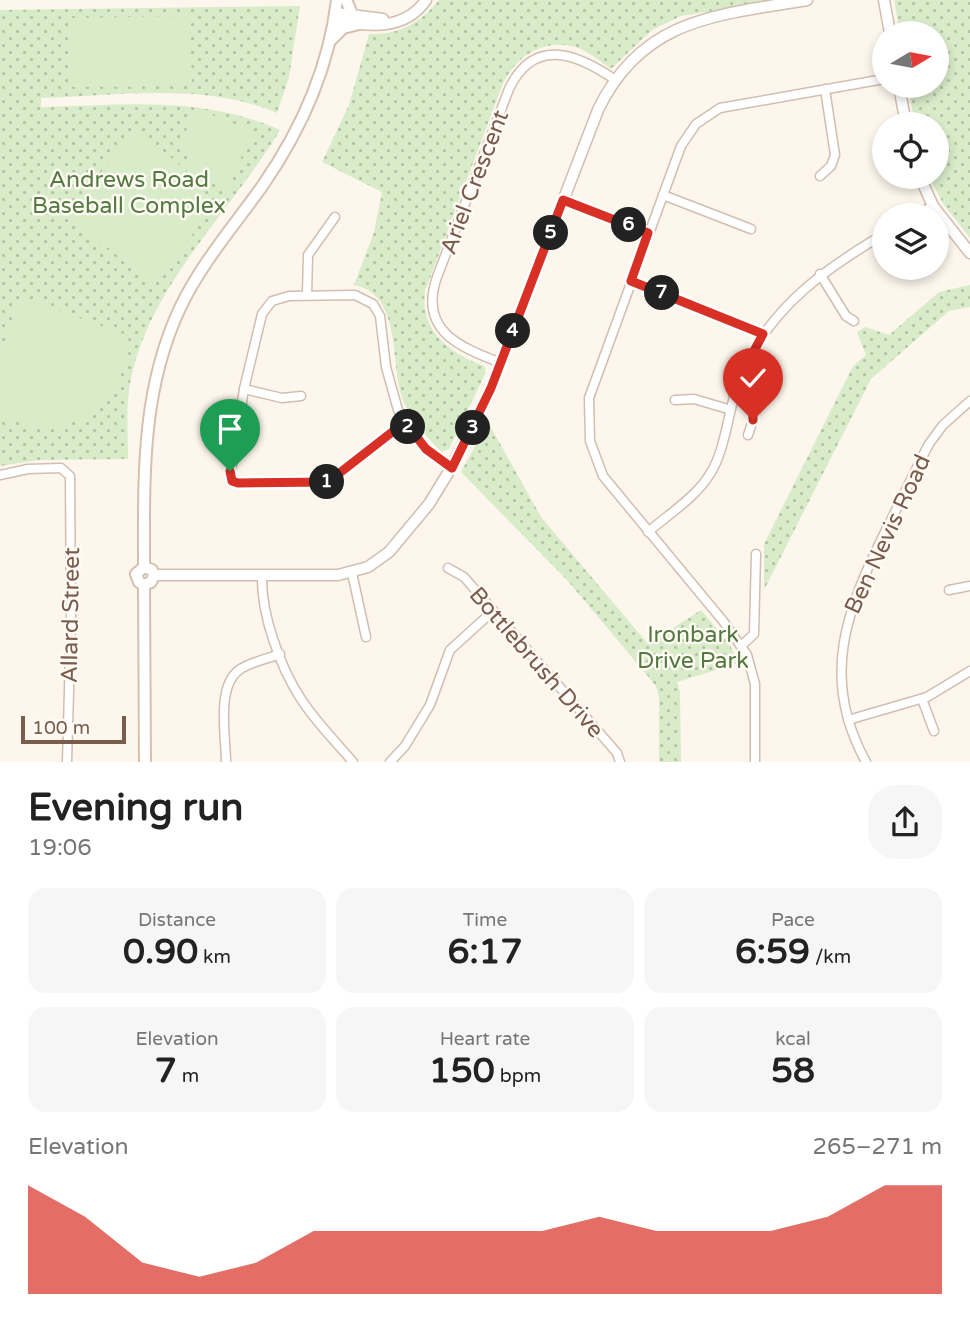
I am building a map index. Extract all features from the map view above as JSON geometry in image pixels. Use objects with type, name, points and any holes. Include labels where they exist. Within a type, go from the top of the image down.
[{"type":"main road","points":[[144,567],[146,428],[153,387],[168,338],[198,275],[262,186],[298,127],[317,83],[330,41],[337,0]]},
{"type":"main road","points":[[330,41],[356,20],[346,0]]},
{"type":"main road","points":[[144,585],[151,582],[154,575],[152,570],[144,567],[139,569],[136,577],[144,585],[145,762]]},
{"type":"street","points":[[335,17],[356,20],[389,18],[409,11],[425,0]]},
{"type":"street","points":[[154,575],[352,573],[371,565],[389,552],[429,504],[452,468],[501,363],[598,110],[614,79],[643,49],[682,25],[707,17],[807,0]]},
{"type":"street","points":[[884,0],[888,21]]},
{"type":"street","name":"Ariel Crescent","points":[[501,363],[451,341],[438,323],[433,298],[438,277],[509,89],[530,62],[557,54],[584,59],[614,79]]},
{"type":"street","points":[[755,762],[753,669],[742,645],[603,476],[592,450],[588,424],[593,379],[683,141],[707,115],[725,107],[872,81]]},
{"type":"street","points":[[820,176],[831,166],[835,155],[825,89]]},
{"type":"street","points":[[663,195],[751,229]]},
{"type":"street","points":[[563,200],[648,233]]},
{"type":"street","points":[[307,295],[308,255],[335,216]]},
{"type":"street","points":[[949,226],[970,253]]},
{"type":"street","points":[[648,532],[695,492],[710,474],[718,457],[728,409],[738,381],[763,334],[782,309],[820,274],[872,242]]},
{"type":"street","points":[[820,274],[846,316],[855,321]]},
{"type":"street","points":[[631,281],[763,334]]},
{"type":"street","points":[[405,422],[326,482],[229,482],[244,389],[265,308],[279,297],[307,295],[355,295],[366,298],[376,307],[381,320],[388,379],[405,422],[426,449],[452,468]]},
{"type":"street","points":[[738,381],[750,387],[753,393],[753,420],[748,435]]},
{"type":"street","points":[[244,389],[285,398],[301,396]]},
{"type":"street","points":[[675,400],[691,399],[728,409]]},
{"type":"street","name":"Ben Nevis Road","points":[[866,762],[848,720],[842,688],[841,651],[854,598],[929,444],[943,425],[970,401]]},
{"type":"street","name":"Allard Street","points":[[0,475],[35,469],[65,470],[71,479],[66,762]]},
{"type":"street","points":[[742,645],[754,634],[757,554]]},
{"type":"street","name":"Bottlebrush Drive","points":[[448,568],[461,575],[493,611],[617,752],[620,762]]},
{"type":"street","points":[[352,573],[366,637]]},
{"type":"street","points":[[262,576],[270,623],[280,654],[302,700],[352,762]]},
{"type":"street","points":[[949,590],[970,586]]},
{"type":"street","points":[[390,762],[405,746],[430,705],[450,650],[493,611]]},
{"type":"street","points":[[226,762],[226,693],[229,674],[280,654]]},
{"type":"street","points":[[848,720],[922,699],[951,685],[970,671]]},
{"type":"street","points":[[922,699],[934,732]]},
{"type":"green space","points":[[439,0],[783,0],[681,16],[652,30],[611,69],[578,48],[554,45],[532,52],[508,75],[425,291],[427,318],[440,339],[460,355],[484,366],[486,372],[449,449],[441,452],[406,408],[399,385],[392,332],[380,302],[370,291],[354,285],[374,232],[382,192],[322,162],[349,105],[369,34],[400,30],[417,21]]},
{"type":"green space","points":[[894,0],[970,0],[970,238],[949,211],[949,203],[943,203],[935,189],[949,189],[949,112],[913,112],[910,98],[949,98],[949,21],[898,21]]},
{"type":"green space","name":"Andrews Road Baseball Complex","points":[[300,6],[289,77],[277,113],[250,103],[191,94],[41,98],[41,107],[133,104],[192,107],[221,111],[280,130],[176,277],[143,340],[128,395],[128,459],[38,460],[0,466],[0,10]]},
{"type":"green space","points":[[190,16],[192,86],[71,87],[69,18]]},
{"type":"green space","points":[[197,109],[248,129],[251,135],[227,190],[194,172],[181,141]]},
{"type":"green space","points":[[134,130],[183,168],[201,192],[203,206],[200,221],[191,237],[154,284],[71,219],[70,212]]},
{"type":"green space","points":[[970,285],[970,307],[949,311],[871,379],[764,590],[764,544],[853,366],[866,355],[857,332],[865,327],[889,335],[939,292]]},
{"type":"green space","points":[[28,299],[129,336],[121,373],[109,394],[84,417],[68,424],[34,426],[17,422],[0,413],[0,356],[19,303]]},
{"type":"green space","name":"Ironbark Drive Park","points":[[488,422],[541,517],[648,644],[701,610],[730,645],[739,663],[677,682],[680,692],[681,762],[659,762],[659,696],[656,686],[567,580],[461,472]]},
{"type":"route","points":[[230,471],[232,481],[238,483],[326,482],[405,422],[426,449],[452,468],[491,388],[563,200],[648,233],[631,281],[763,334],[738,381],[751,388],[753,420]]}]
